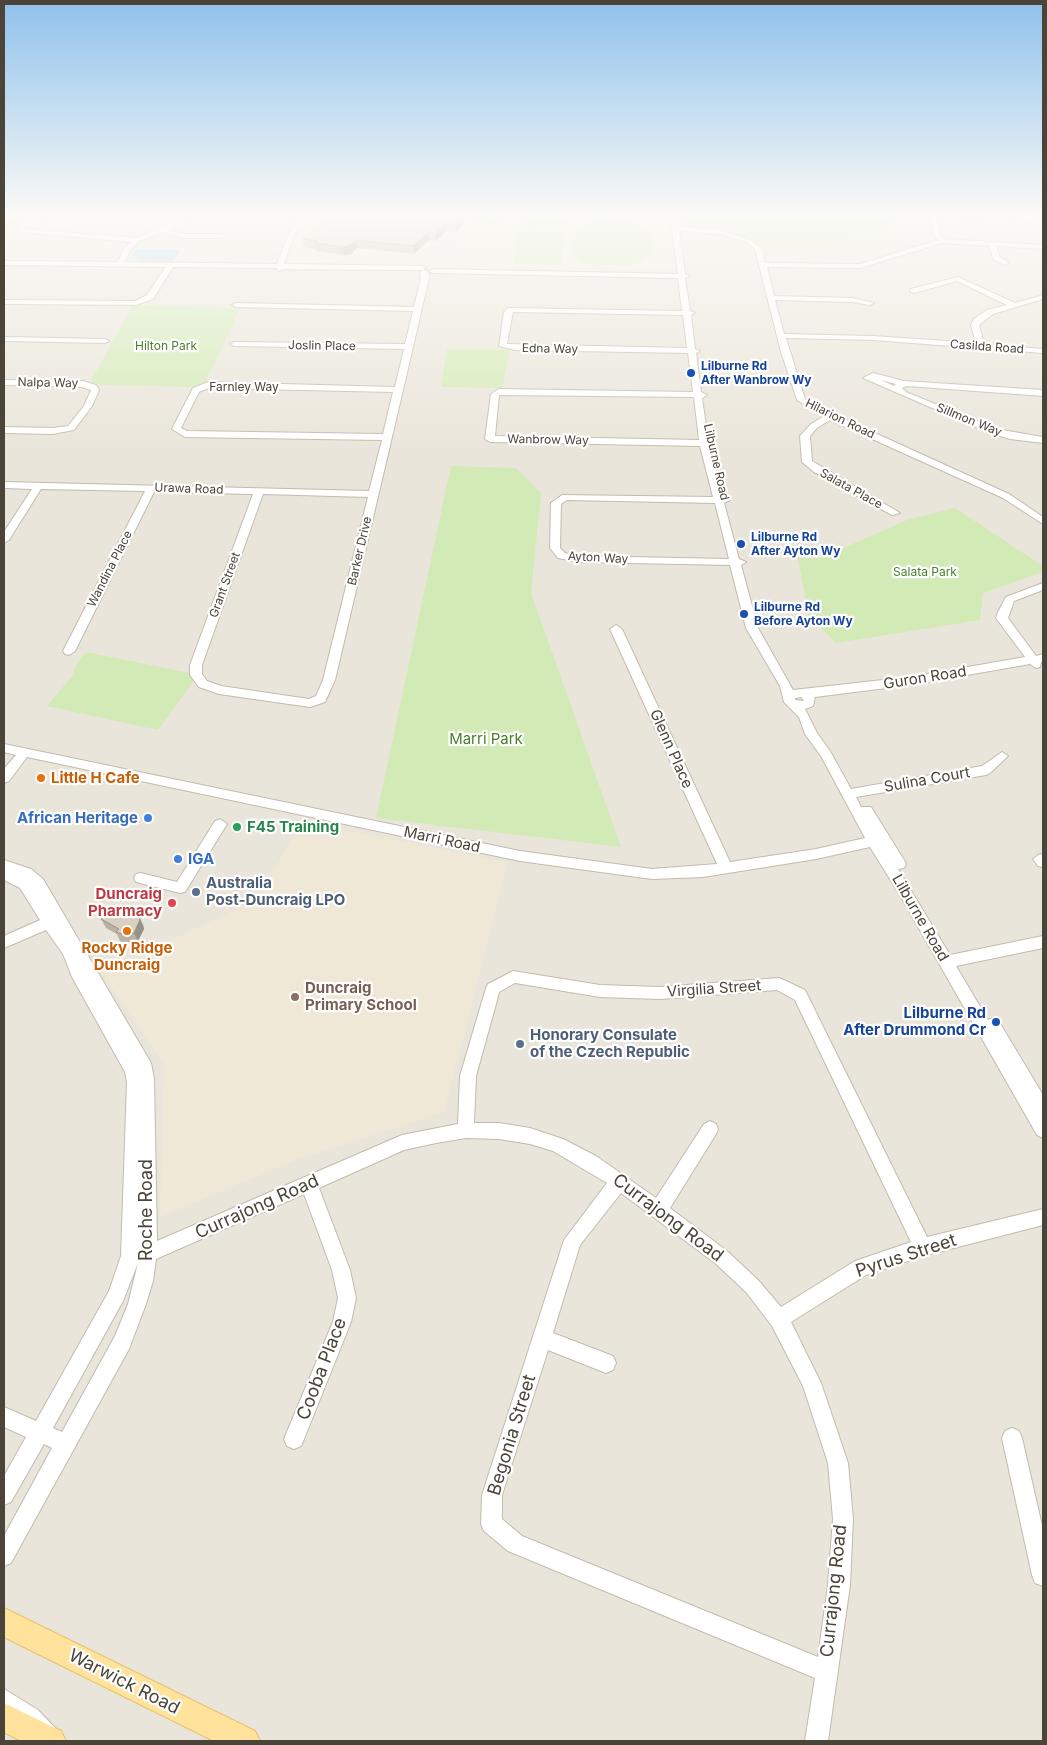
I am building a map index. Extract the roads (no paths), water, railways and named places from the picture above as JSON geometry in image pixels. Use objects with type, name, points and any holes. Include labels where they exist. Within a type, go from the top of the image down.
[{"type":"main road","name":"Warwick Road","points":[[4,1622],[245,1741]]},
{"type":"main road","points":[[4,1717],[51,1741]]},
{"type":"street","points":[[4,302],[136,303],[152,294]]},
{"type":"street","name":"Barker Drive","points":[[198,679],[203,684],[219,690],[257,697],[304,704],[320,699],[329,680],[421,294]]},
{"type":"street","name":"Lilburne Road","points":[[686,294],[707,443],[738,562],[764,638],[784,667],[790,682],[802,699],[804,715],[811,734],[851,793],[950,961],[1043,1110]]},
{"type":"street","name":"Hilarion Road","points":[[770,294],[796,390],[801,400],[830,416],[1006,496],[1043,521]]},
{"type":"street","points":[[991,294],[1014,305]]},
{"type":"street","points":[[981,346],[974,325],[977,320],[990,312],[1043,297]]},
{"type":"street","points":[[771,298],[852,300],[870,303]]},
{"type":"street","points":[[236,304],[417,309]]},
{"type":"street","name":"Edna Way","points":[[688,313],[510,310],[508,312],[503,346],[515,348],[694,351]]},
{"type":"street","name":"Casilda Road","points":[[781,336],[873,338],[1043,351]]},
{"type":"street","points":[[4,339],[104,341]]},
{"type":"street","name":"Joslin Place","points":[[234,344],[409,347]]},
{"type":"street","name":"Nalpa Way","points":[[4,382],[83,384],[93,387],[95,390],[88,406],[71,428],[53,431],[4,430]]},
{"type":"street","name":"Farnley Way","points":[[387,437],[185,434],[176,429],[196,390],[208,386],[399,390]]},
{"type":"street","name":"Sillmon Way","points":[[1043,393],[900,386],[993,431],[1010,436],[1043,440]]},
{"type":"street","name":"Wanbrow Way","points":[[700,395],[499,392],[495,394],[490,439],[707,443]]},
{"type":"street","name":"Salata Place","points":[[830,416],[814,426],[805,436],[807,462],[817,470],[895,513]]},
{"type":"street","name":"Urawa Road","points":[[4,485],[374,494]]},
{"type":"street","points":[[4,540],[38,486]]},
{"type":"street","name":"Wandina Place","points":[[69,651],[151,488]]},
{"type":"street","name":"Grant Street","points":[[198,679],[196,665],[259,491]]},
{"type":"street","name":"Ayton Way","points":[[722,500],[565,497],[556,503],[555,548],[562,556],[579,559],[738,562]]},
{"type":"street","points":[[1039,662],[1002,618],[1010,599],[1043,586]]},
{"type":"street","name":"Glenn Place","points":[[616,629],[726,868]]},
{"type":"street","name":"Guron Road","points":[[802,699],[830,697],[1039,662]]},
{"type":"street","name":"Marri Road","points":[[4,748],[520,856],[652,874],[703,872],[816,854],[878,840]]},
{"type":"street","points":[[4,778],[24,753]]},
{"type":"street","name":"Sulina Court","points":[[851,793],[986,770],[1002,756]]},
{"type":"street","points":[[141,878],[180,888],[220,824]]},
{"type":"street","name":"Roche Road","points":[[4,865],[26,873],[38,882],[73,960]]},
{"type":"street","name":"Roche Road","points":[[4,874],[25,884],[71,940],[143,1063],[146,1096],[139,1255],[102,1324],[38,1432],[4,1495]]},
{"type":"street","points":[[4,942],[54,919]]},
{"type":"street","name":"Roche Road","points":[[4,1556],[132,1320],[144,1281],[139,1255],[133,1071],[77,974],[68,945],[71,940]]},
{"type":"street","points":[[950,961],[1043,942]]},
{"type":"street","name":"Lilburne Road","points":[[950,961],[1043,1130]]},
{"type":"street","name":"Virgilia Street","points":[[466,1130],[468,1076],[493,988],[513,978],[600,991],[660,993],[779,984],[800,995],[923,1247]]},
{"type":"street","points":[[659,1210],[710,1129]]},
{"type":"street","name":"Currajong Road","points":[[139,1255],[402,1143],[466,1130],[499,1131],[530,1136],[557,1145],[619,1180],[722,1257],[752,1286],[779,1319],[811,1383],[838,1463],[843,1519],[838,1585],[817,1741]]},
{"type":"street","name":"Begonia Street","points":[[619,1180],[574,1240],[492,1495],[491,1524],[515,1544],[825,1671]]},
{"type":"street","name":"Cooba Place","points":[[294,1439],[342,1322],[347,1298],[341,1270],[309,1184]]},
{"type":"street","name":"Pyrus Street","points":[[779,1319],[861,1267],[923,1247],[1043,1217]]},
{"type":"street","points":[[542,1338],[606,1363]]},
{"type":"street","points":[[4,1417],[66,1444]]},
{"type":"street","points":[[1012,1438],[1043,1575]]},
{"type":"street","points":[[4,1700],[30,1718],[51,1741]]},
{"type":"place","name":"Lilburne Rd After Wanbrow Wy","points":[[691,373]]},
{"type":"place","name":"Lilburne Rd After Ayton Wy","points":[[741,544]]},
{"type":"place","name":"Lilburne Rd Before Ayton Wy","points":[[744,614]]},
{"type":"place","name":"Little H Cafe","points":[[41,778]]},
{"type":"place","name":"African Heritage","points":[[148,818]]},
{"type":"place","name":"F45 Training","points":[[237,827]]},
{"type":"place","name":"IGA","points":[[178,859]]},
{"type":"place","name":"Australia Post-Duncraig LPO","points":[[196,892]]},
{"type":"place","name":"Duncraig Pharmacy","points":[[172,903]]},
{"type":"place","name":"Rocky Ridge Duncraig","points":[[127,931]]},
{"type":"place","name":"Duncraig Primary School","points":[[295,997]]},
{"type":"place","name":"Lilburne Rd After Drummond Cr","points":[[996,1022]]},
{"type":"place","name":"Honorary Consulate of the Czech Republic","points":[[520,1044]]},
{"type":"park label","name":"Hilton Park","points":[[166,346]]},
{"type":"park label","name":"Salata Park","points":[[925,572]]},
{"type":"park label","name":"Marri Park","points":[[486,739]]}]
